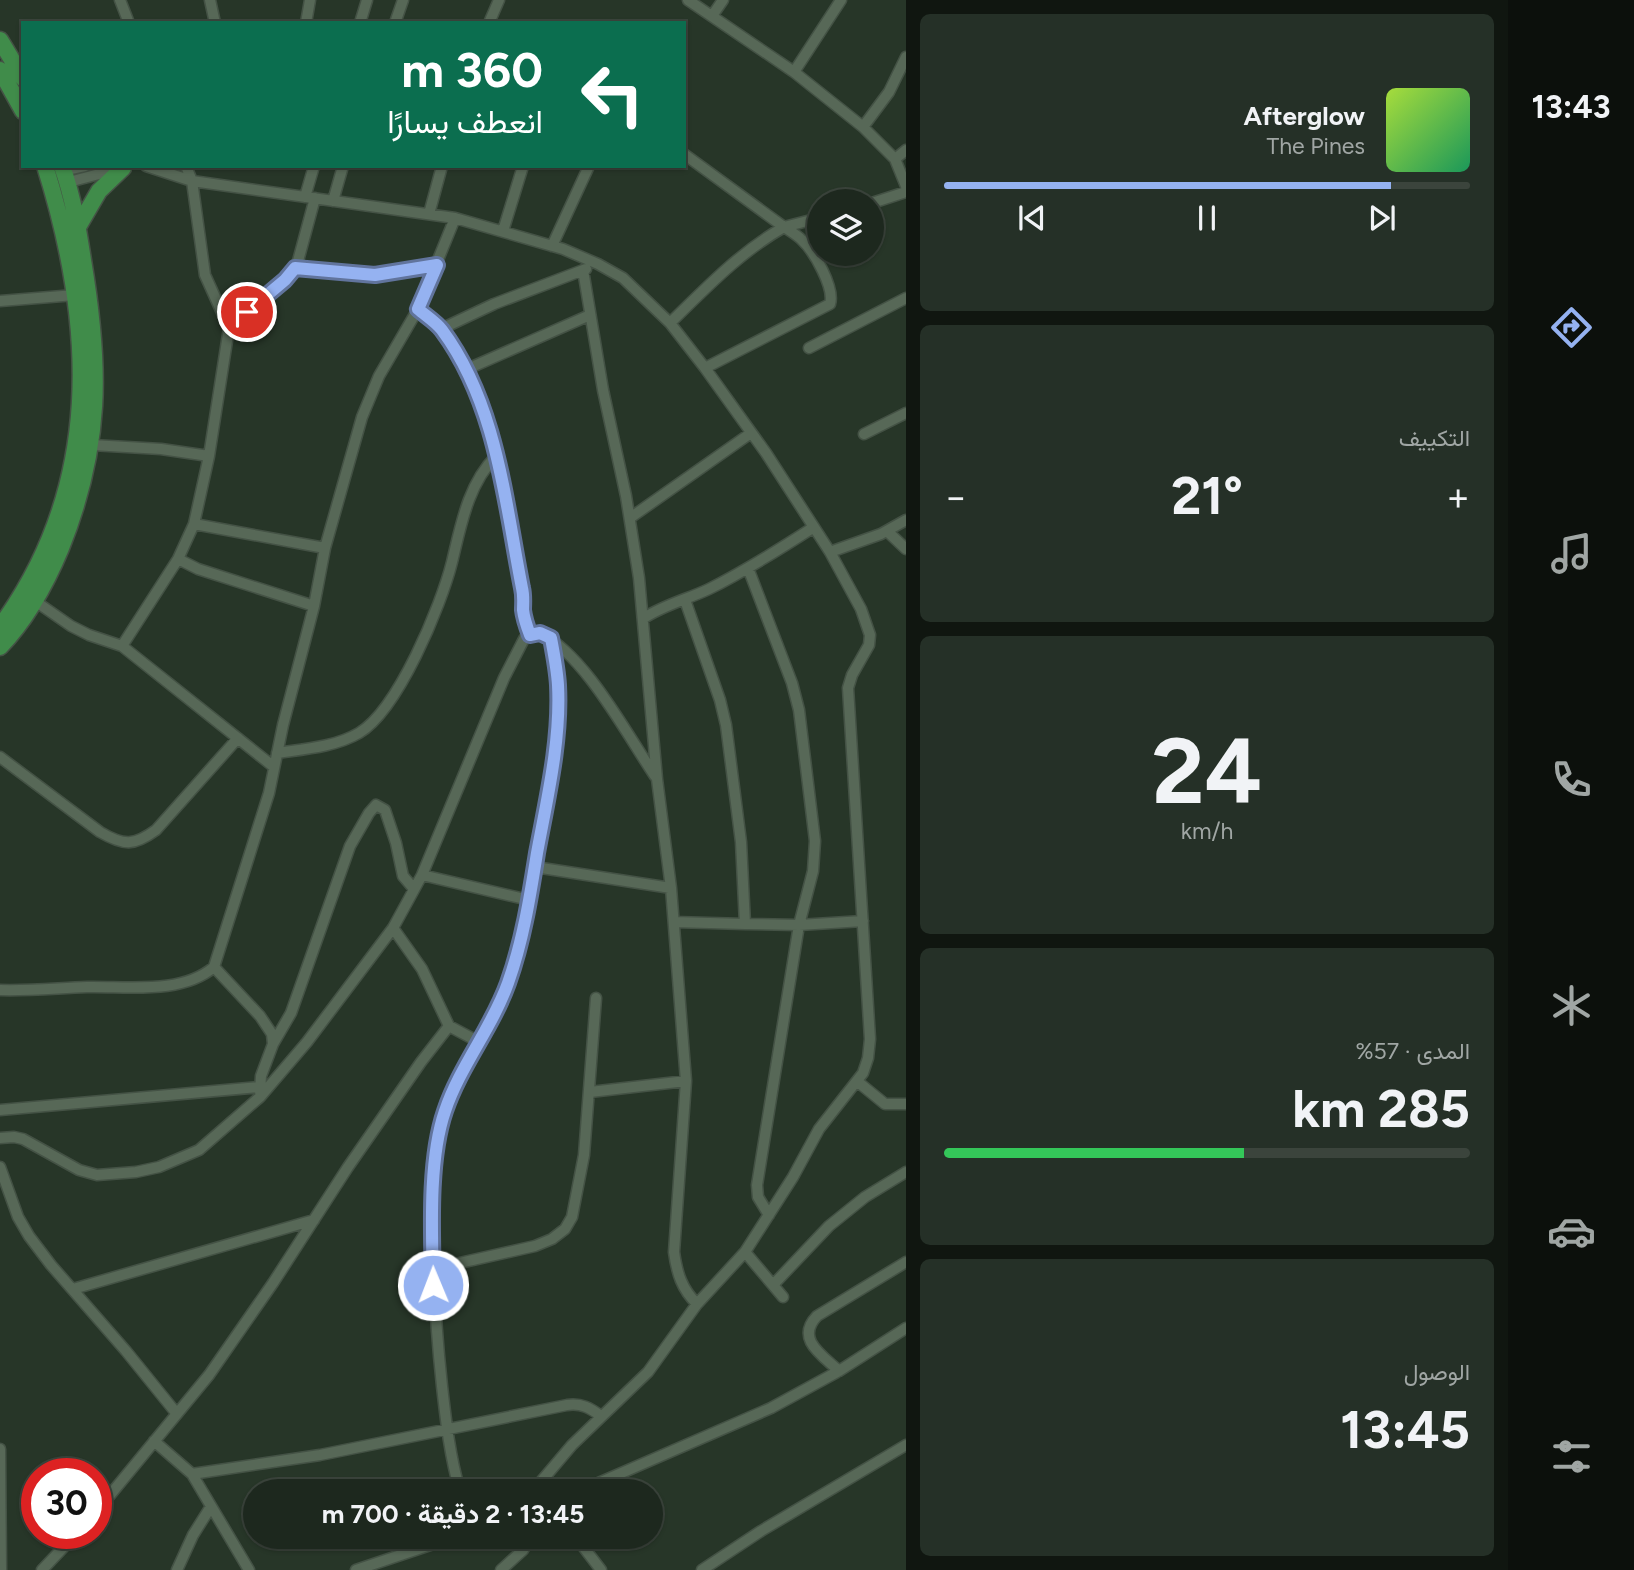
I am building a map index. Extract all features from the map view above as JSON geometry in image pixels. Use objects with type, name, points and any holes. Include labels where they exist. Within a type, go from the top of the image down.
[{"type":"main road","points":[[0,40],[21,75]]},
{"type":"main road","points":[[0,70],[6,91],[21,109]]},
{"type":"main road","points":[[78,227],[99,191],[123,168]]},
{"type":"main road","points":[[0,647],[35,601],[57,556],[79,500],[92,445],[96,367],[92,308],[78,227],[56,174]]},
{"type":"main road","points":[[0,627],[26,590],[55,526],[74,466],[79,435],[81,368],[75,295],[56,174]]},
{"type":"street","points":[[120,0],[128,21]]},
{"type":"street","points":[[209,0],[214,21]]},
{"type":"street","points":[[306,21],[310,0]]},
{"type":"street","points":[[361,21],[367,0]]},
{"type":"street","points":[[396,21],[403,0]]},
{"type":"street","points":[[490,21],[499,0]]},
{"type":"street","points":[[688,0],[794,72],[863,127],[895,159],[906,186]]},
{"type":"street","points":[[712,16],[723,0]]},
{"type":"street","points":[[794,72],[841,0]]},
{"type":"street","points":[[863,127],[889,92],[906,57]]},
{"type":"street","points":[[895,159],[906,150]]},
{"type":"street","points":[[686,155],[801,238],[812,253],[831,296],[830,304],[705,368]]},
{"type":"street","points":[[56,174],[78,168]]},
{"type":"street","points":[[56,174],[114,168]]},
{"type":"street","points":[[152,168],[192,181],[455,218],[552,246],[598,264],[623,278],[670,323],[751,433],[830,552],[861,609],[870,635],[869,645],[848,688],[870,1039],[868,1058],[858,1082],[819,1129],[745,1252],[697,1304],[659,1359],[559,1459],[543,1479]]},
{"type":"street","points":[[122,646],[178,559],[194,524],[209,457],[229,328],[205,275],[192,181],[187,168]]},
{"type":"street","points":[[229,328],[285,280],[299,261],[314,168]]},
{"type":"street","points":[[333,201],[342,168]]},
{"type":"street","points":[[429,214],[441,168]]},
{"type":"street","points":[[503,231],[522,168]]},
{"type":"street","points":[[552,246],[588,168]]},
{"type":"street","points":[[884,199],[906,192]]},
{"type":"street","points":[[0,990],[162,985],[193,979],[214,967],[269,793],[314,606],[325,548],[362,417],[379,376],[418,309],[455,218]]},
{"type":"street","points":[[670,323],[745,253],[784,227],[807,221]]},
{"type":"street","points":[[441,329],[494,304],[598,264]]},
{"type":"street","points":[[295,268],[375,275],[437,265]]},
{"type":"street","points":[[583,270],[603,390],[630,518],[644,618],[657,779],[671,888],[686,1081],[674,1252],[676,1272],[697,1304]]},
{"type":"street","points":[[0,302],[75,295]]},
{"type":"street","points":[[810,348],[906,298]]},
{"type":"street","points":[[418,309],[441,329],[465,370],[480,404],[509,513],[523,592],[523,612],[530,635]]},
{"type":"street","points":[[465,370],[590,314]]},
{"type":"street","points":[[863,435],[906,413]]},
{"type":"street","points":[[630,518],[751,433]]},
{"type":"street","points":[[92,445],[161,449],[209,457]]},
{"type":"street","points":[[277,753],[344,740],[361,732],[384,709],[421,646],[438,608],[468,503],[480,478],[496,456]]},
{"type":"street","points":[[830,552],[887,531],[906,520]]},
{"type":"street","points":[[194,524],[325,548]]},
{"type":"street","points":[[644,618],[748,568],[814,527]]},
{"type":"street","points":[[887,531],[906,549]]},
{"type":"street","points":[[178,559],[198,569],[314,606]]},
{"type":"street","points":[[748,568],[792,683],[805,745],[815,855],[799,925],[757,1191],[769,1215]]},
{"type":"street","points":[[685,600],[720,699],[726,725],[741,842],[745,924]]},
{"type":"street","points":[[35,601],[71,626],[122,646],[274,767]]},
{"type":"street","points":[[0,1138],[23,1139],[71,1166],[97,1175],[159,1167],[199,1150],[260,1092],[307,1042],[393,928],[422,875],[505,678],[524,639],[530,635],[540,633],[567,651],[590,678],[657,779]]},
{"type":"street","points":[[457,1479],[447,1429],[437,1338],[433,1269],[435,1163],[445,1111],[497,1011],[508,982],[529,900],[547,799],[558,708],[557,673],[551,638]]},
{"type":"street","points":[[0,757],[100,832],[123,843],[144,838],[156,830],[238,738]]},
{"type":"street","points":[[260,1092],[263,1067],[291,1013],[350,846],[376,805],[385,810],[403,876],[414,889]]},
{"type":"street","points":[[535,867],[671,888]]},
{"type":"street","points":[[422,875],[529,900]]},
{"type":"street","points":[[674,922],[799,925],[863,921]]},
{"type":"street","points":[[393,928],[422,970],[449,1026],[479,1042]]},
{"type":"street","points":[[214,967],[267,1025],[273,1044]]},
{"type":"street","points":[[433,1269],[535,1246],[552,1239],[565,1229],[572,1217],[577,1197],[590,1092],[596,998]]},
{"type":"street","points":[[112,1492],[209,1375],[376,1126],[449,1026]]},
{"type":"street","points":[[590,1092],[686,1081]]},
{"type":"street","points":[[858,1082],[885,1104],[906,1104]]},
{"type":"street","points":[[0,1110],[260,1092]]},
{"type":"street","points":[[0,1167],[14,1207],[29,1237],[177,1414]]},
{"type":"street","points":[[773,1285],[829,1226],[865,1197],[906,1172]]},
{"type":"street","points":[[73,1289],[314,1220]]},
{"type":"street","points":[[745,1252],[783,1297]]},
{"type":"street","points":[[839,1371],[819,1353],[808,1338],[807,1330],[810,1324],[828,1309],[906,1262]]},
{"type":"street","points":[[608,1479],[771,1408],[839,1371],[906,1328]]},
{"type":"street","points":[[192,1474],[320,1455],[578,1404],[601,1416]]},
{"type":"street","points":[[154,1441],[192,1474],[249,1570]]},
{"type":"street","points":[[702,1570],[761,1531],[906,1445]]},
{"type":"street","points":[[0,1449],[1,1570]]},
{"type":"street","points":[[179,1568],[193,1535],[210,1508]]},
{"type":"street","points":[[42,1570],[62,1549]]},
{"type":"street","points":[[356,1570],[418,1549]]},
{"type":"street","points":[[501,1570],[524,1549]]},
{"type":"street","points":[[585,1549],[601,1570]]},
{"type":"route","points":[[247,312],[295,268],[375,275],[437,265],[418,309],[441,329],[465,370],[480,404],[509,513],[526,623],[530,635],[540,633],[551,638],[557,673],[558,708],[547,799],[529,900],[519,946],[497,1011],[461,1072],[441,1125],[435,1163],[433,1285]]}]
